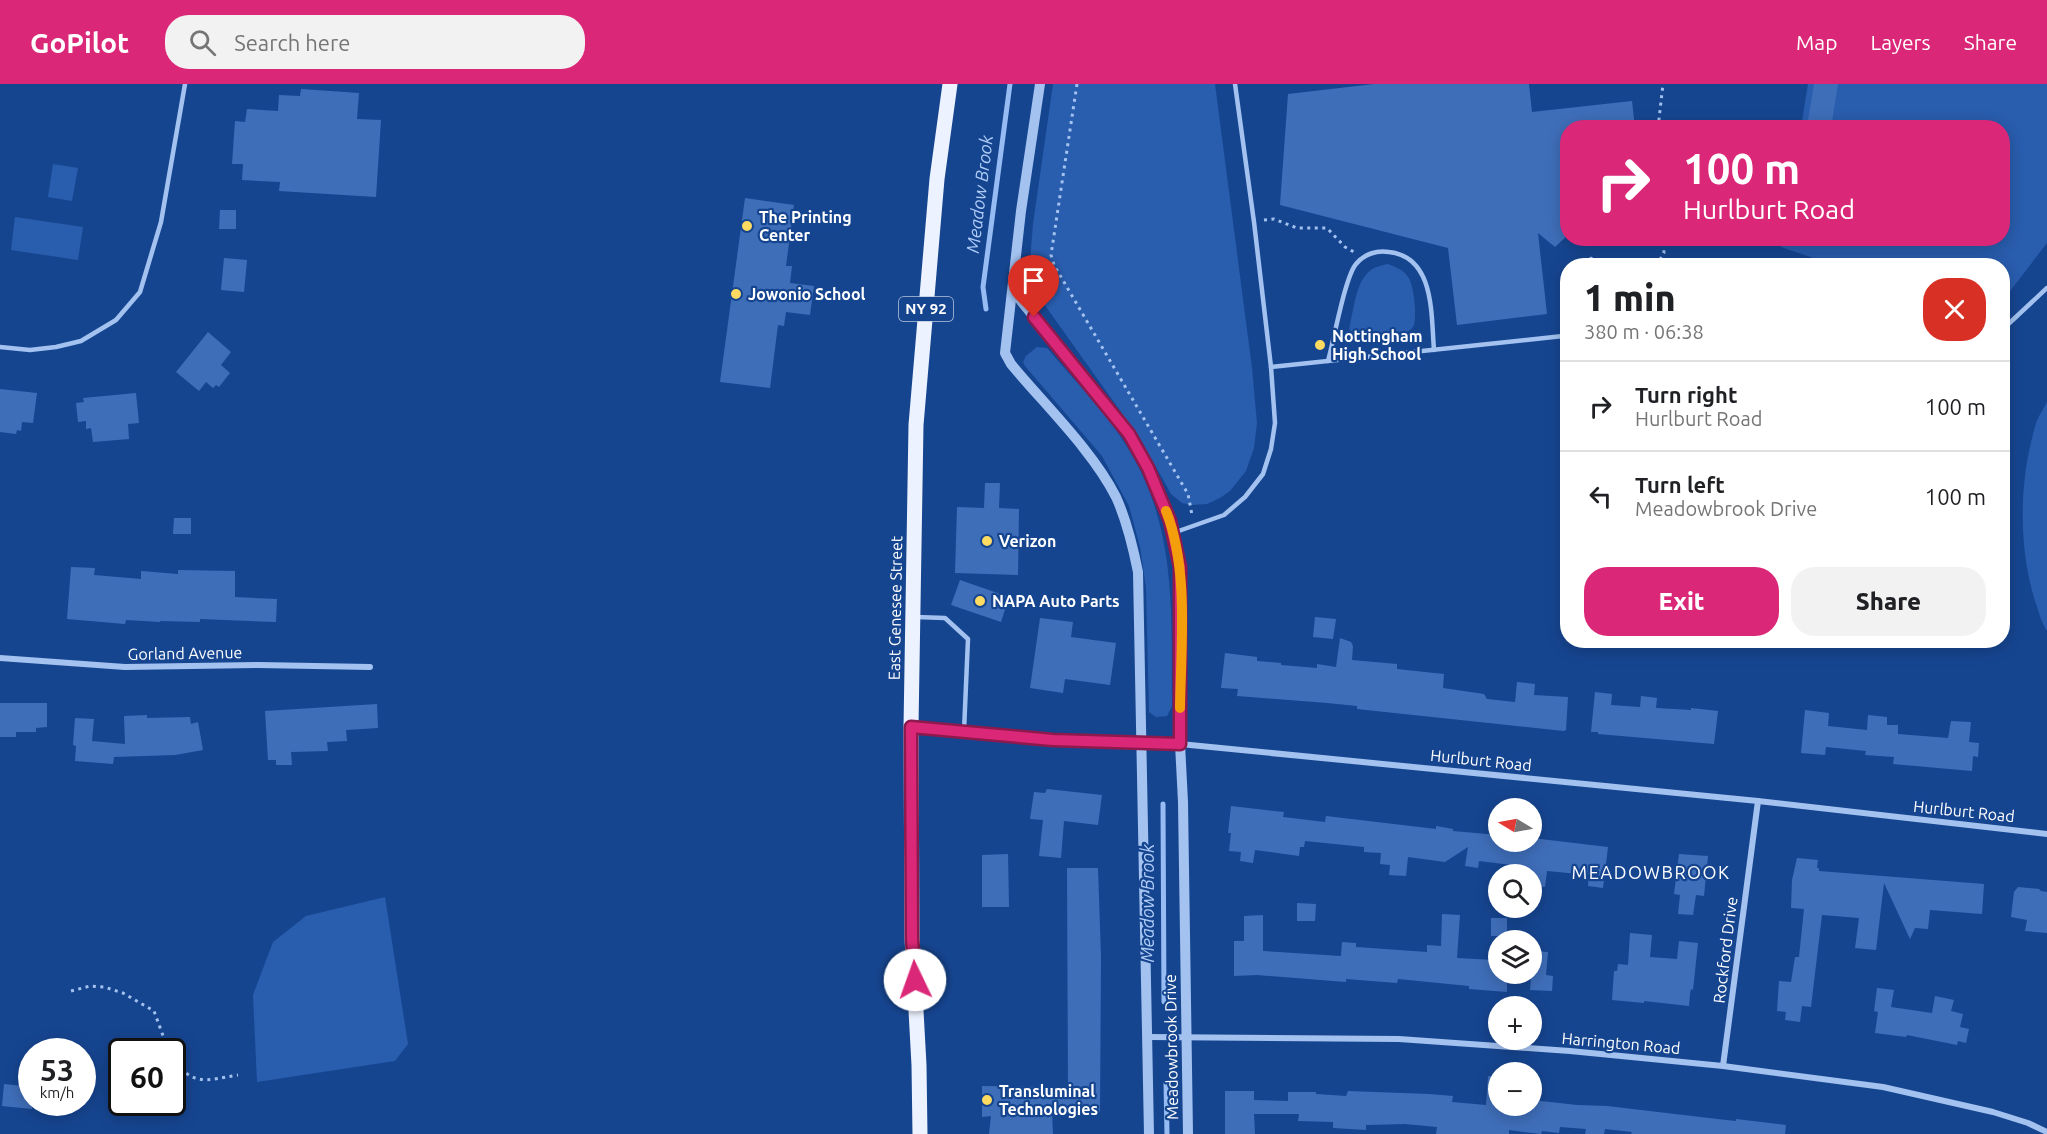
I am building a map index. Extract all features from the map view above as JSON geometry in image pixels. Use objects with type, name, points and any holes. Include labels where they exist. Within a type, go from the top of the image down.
[{"type":"main road","name":"East Genesee Street","points":[[920,1134],[919,1065],[912,938],[911,727],[916,425],[937,179],[950,84]]},
{"type":"street","name":"Meadowbrook Drive","points":[[1040,84],[1021,211],[1013,291],[1005,335],[1005,353],[1011,364],[1094,461],[1116,497],[1133,545],[1138,572],[1149,1037],[1149,1134]]},
{"type":"street","name":"Meadowbrook Drive","points":[[1013,291],[1129,434],[1148,468],[1173,533],[1180,567],[1180,744],[1183,802],[1188,1134]]},
{"type":"street","name":"Gorland Avenue","points":[[0,658],[125,667],[259,665],[370,667]]},
{"type":"street","name":"Hurlburt Road","points":[[911,727],[1053,740],[1180,744],[1758,801],[2047,834]]},
{"type":"street","name":"Rockford Drive","points":[[1723,1066],[1758,801]]},
{"type":"street","name":"Harrington Road","points":[[1149,1037],[1399,1039],[1570,1051],[1723,1066],[1883,1087],[1993,1112],[2028,1123],[2047,1132]]},
{"type":"lane","points":[[0,347],[30,350],[56,347],[81,340],[116,320],[140,292],[161,222],[185,84]]},
{"type":"lane","points":[[1173,533],[1224,515],[1245,497],[1263,474],[1271,449],[1275,423],[1271,367],[1254,222],[1235,84]]},
{"type":"lane","points":[[1328,361],[1348,280],[1355,265],[1364,257],[1379,250],[1406,255],[1422,273],[1429,298],[1434,350]]},
{"type":"lane","points":[[2010,323],[2047,288]]},
{"type":"lane","points":[[1271,367],[1560,336]]},
{"type":"lane","points":[[913,617],[945,618],[968,639],[964,731]]},
{"type":"path","points":[[1077,84],[1052,255],[1054,265],[1188,494],[1195,525]]},
{"type":"path","points":[[1659,120],[1664,84]]},
{"type":"path","points":[[1254,222],[1274,219],[1297,228],[1327,228],[1345,247],[1364,257]]},
{"type":"path","points":[[71,990],[90,986],[104,987],[123,993],[154,1011],[165,1038]]},
{"type":"path","points":[[186,1073],[194,1079],[202,1080],[238,1075]]},
{"type":"shaded area","points":[[1053,84],[1215,84],[1252,368],[1257,423],[1254,448],[1246,471],[1230,491],[1207,504],[1182,503],[1171,494],[1141,440],[1044,304],[1030,261]]},
{"type":"shaded area","points":[[1808,84],[2047,84],[2047,243],[2010,291],[2010,258],[1813,258],[1781,247],[2010,246],[2010,120],[1802,120]]},
{"type":"shaded area","points":[[53,164],[78,168],[72,201],[48,197]]},
{"type":"shaded area","points":[[15,217],[83,227],[78,260],[11,250]]},
{"type":"shaded area","points":[[1388,264],[1402,271],[1410,281],[1414,300],[1414,325],[1407,332],[1355,336],[1349,329],[1359,287],[1368,273],[1376,267]]},
{"type":"shaded area","points":[[1037,347],[1047,348],[1109,420],[1130,451],[1151,496],[1160,525],[1169,584],[1172,706],[1167,716],[1156,717],[1149,712],[1146,588],[1140,547],[1129,506],[1102,456],[1025,366],[1023,362],[1026,356]]},
{"type":"shaded area","points":[[2047,402],[2047,631],[2040,617],[2029,580],[2023,536],[2023,492],[2036,424]]},
{"type":"shaded area","points":[[385,897],[408,1044],[395,1061],[257,1082],[253,995],[273,942],[306,916]]},
{"type":"building","points":[[1374,84],[1529,84],[1532,112],[1632,101],[1634,120],[1560,120],[1560,242],[1555,247],[1538,233],[1547,314],[1457,325],[1448,248],[1280,205],[1288,94]]},
{"type":"building","points":[[1814,84],[1838,84],[1832,120],[1808,120]]},
{"type":"building","points":[[301,89],[359,93],[357,119],[381,120],[376,197],[279,191],[280,182],[242,180],[243,164],[232,164],[235,121],[245,122],[247,109],[278,111],[279,95],[300,96]]},
{"type":"building","points":[[745,198],[794,205],[786,266],[792,266],[790,283],[814,286],[810,315],[786,312],[784,326],[778,325],[770,388],[720,382]]},
{"type":"building","points":[[220,210],[236,210],[236,229],[219,229]]},
{"type":"building","points":[[224,258],[247,260],[244,292],[221,290]]},
{"type":"building","points":[[208,332],[231,352],[221,365],[230,373],[219,387],[216,385],[213,388],[206,382],[199,391],[176,372]]},
{"type":"building","points":[[0,389],[37,393],[33,423],[22,422],[21,431],[17,430],[16,434],[0,432]]},
{"type":"building","points":[[136,393],[139,423],[128,424],[129,439],[93,442],[91,428],[86,429],[86,421],[78,422],[76,403],[84,402],[83,398]]},
{"type":"building","name":"Verizon","points":[[985,483],[1000,483],[999,508],[1019,509],[1018,575],[955,573],[957,507],[984,508]]},
{"type":"building","points":[[174,518],[191,518],[191,534],[173,534]]},
{"type":"building","points":[[71,567],[95,568],[94,575],[141,579],[141,571],[178,574],[178,570],[235,571],[235,597],[277,599],[276,622],[200,619],[200,622],[126,620],[125,624],[67,619]]},
{"type":"building","name":"NAPA Auto Parts","points":[[960,580],[1009,597],[1001,622],[951,605]]},
{"type":"building","points":[[1315,617],[1336,619],[1333,639],[1313,637]]},
{"type":"building","points":[[1040,618],[1073,622],[1071,637],[1116,643],[1110,685],[1065,679],[1063,693],[1030,688]]},
{"type":"building","points":[[1340,638],[1351,642],[1352,660],[1397,664],[1397,669],[1444,674],[1443,688],[1484,694],[1487,699],[1515,702],[1517,682],[1535,684],[1534,695],[1568,697],[1566,730],[1357,709],[1357,706],[1237,696],[1238,689],[1221,688],[1225,653],[1257,657],[1257,661],[1281,663],[1281,665],[1317,668],[1317,664],[1336,667]]},
{"type":"building","points":[[1595,692],[1612,694],[1611,705],[1640,707],[1641,696],[1657,698],[1656,708],[1718,711],[1714,744],[1591,732]]},
{"type":"building","points":[[0,703],[47,703],[47,727],[36,728],[36,732],[16,732],[16,737],[0,737]]},
{"type":"building","points":[[377,704],[378,728],[346,730],[347,741],[327,742],[328,751],[291,752],[292,765],[276,765],[276,760],[268,760],[265,711]]},
{"type":"building","points":[[1805,710],[1829,713],[1828,726],[1867,730],[1868,715],[1887,717],[1887,725],[1898,725],[1898,734],[1948,738],[1951,721],[1971,722],[1969,742],[1979,743],[1978,757],[1973,756],[1972,771],[1893,764],[1894,757],[1865,755],[1866,751],[1826,747],[1825,755],[1801,753]]},
{"type":"building","points":[[147,715],[147,718],[190,717],[191,724],[198,722],[203,750],[175,755],[114,757],[113,764],[75,761],[76,746],[73,745],[75,718],[94,719],[92,741],[125,744],[124,716]]},
{"type":"building","points":[[1047,789],[1102,795],[1098,825],[1064,821],[1061,858],[1039,856],[1043,820],[1030,819],[1034,792],[1045,793]]},
{"type":"building","points":[[1231,806],[1284,812],[1283,817],[1325,822],[1326,816],[1436,829],[1436,826],[1453,829],[1453,831],[1488,834],[1488,852],[1542,852],[1542,839],[1608,847],[1603,888],[1588,886],[1589,875],[1547,871],[1545,887],[1542,887],[1542,864],[1504,864],[1479,861],[1478,868],[1465,866],[1468,847],[1445,862],[1408,857],[1406,876],[1389,875],[1390,865],[1380,864],[1381,853],[1364,852],[1364,847],[1305,841],[1304,847],[1300,847],[1299,856],[1255,850],[1253,863],[1240,861],[1241,852],[1229,851],[1231,833],[1228,833]]},
{"type":"building","points":[[1008,854],[1009,907],[982,907],[982,855]]},
{"type":"building","points":[[1679,854],[1708,856],[1704,896],[1696,895],[1693,915],[1678,914],[1680,895],[1674,894]]},
{"type":"building","points":[[1797,858],[1818,860],[1819,871],[1984,884],[1982,914],[1930,910],[1928,929],[1915,928],[1910,939],[1884,883],[1876,950],[1855,948],[1859,918],[1822,915],[1811,1007],[1802,1006],[1800,1022],[1785,1020],[1786,1012],[1777,1011],[1779,981],[1791,982],[1795,957],[1799,957],[1804,909],[1791,908],[1792,880]]},
{"type":"building","points":[[1067,868],[1098,868],[1101,957],[1100,1112],[1052,1112],[1053,1134],[989,1134],[991,1116],[982,1117],[982,1086],[1068,1087]]},
{"type":"building","points":[[2018,887],[2047,892],[2047,933],[2025,931],[2027,920],[2011,917],[2014,892]]},
{"type":"building","points":[[1297,903],[1316,904],[1315,921],[1297,921]]},
{"type":"building","points":[[1442,914],[1460,915],[1457,958],[1488,960],[1488,984],[1507,984],[1507,992],[1398,979],[1397,983],[1346,979],[1346,982],[1257,975],[1234,976],[1234,941],[1244,941],[1244,916],[1263,915],[1263,951],[1341,956],[1342,942],[1356,943],[1356,947],[1427,952],[1427,945],[1441,946]]},
{"type":"building","points":[[1491,918],[1507,918],[1507,930],[1491,930]]},
{"type":"building","points":[[1630,933],[1652,935],[1650,957],[1677,959],[1679,941],[1698,943],[1689,1006],[1612,1000],[1614,971],[1617,971],[1618,964],[1628,965]]},
{"type":"building","points":[[1542,952],[1548,952],[1546,975],[1553,976],[1552,991],[1530,990],[1530,984],[1542,984]]},
{"type":"building","points":[[1877,988],[1894,990],[1891,1007],[1932,1013],[1935,996],[1954,1000],[1951,1011],[1963,1014],[1960,1027],[1969,1029],[1966,1043],[1958,1041],[1957,1045],[1907,1035],[1906,1037],[1875,1033],[1878,1012],[1874,1011]]},
{"type":"building","points":[[1488,1076],[1488,1116],[1542,1116],[1542,1101],[1786,1125],[1785,1134],[1631,1134],[1632,1132],[1605,1129],[1604,1134],[1585,1134],[1586,1129],[1560,1127],[1559,1133],[1542,1131],[1541,1134],[1509,1130],[1509,1134],[1436,1134],[1437,1127],[1405,1124],[1366,1125],[1366,1130],[1333,1128],[1333,1122],[1298,1121],[1299,1114],[1254,1114],[1255,1134],[1225,1134],[1225,1091],[1254,1091],[1254,1100],[1288,1101],[1288,1092],[1316,1092],[1316,1094],[1346,1096],[1348,1091],[1429,1094],[1453,1096],[1452,1102],[1486,1105]]},
{"type":"building","points":[[4,1084],[18,1086],[18,1108],[2,1106]]},
{"type":"waterway","name":"Meadow Brook","points":[[986,309],[983,287],[1010,84]]},
{"type":"waterway","name":"Meadow Brook","points":[[1163,804],[1164,1002]]},
{"type":"waterway","name":"Meadow Brook","points":[[1166,1082],[1167,1134]]},
{"type":"slow traffic","points":[[1166,511],[1180,567],[1180,708]]},
{"type":"place","name":"The Printing Center","points":[[747,226]]},
{"type":"place","name":"Jowonio School","points":[[736,294]]},
{"type":"place","name":"Nottingham High School","points":[[1320,345]]},
{"type":"place","name":"Verizon","points":[[987,541]]},
{"type":"place","name":"NAPA Auto Parts","points":[[980,601]]},
{"type":"place","name":"Transluminal Technologies","points":[[987,1100]]},
{"type":"district","name":"MEADOWBROOK","points":[[1651,873]]},
{"type":"route","points":[[915,980],[912,938],[911,727],[1053,740],[1180,744],[1180,567],[1170,521],[1148,468],[1129,434],[1034,317]]}]
